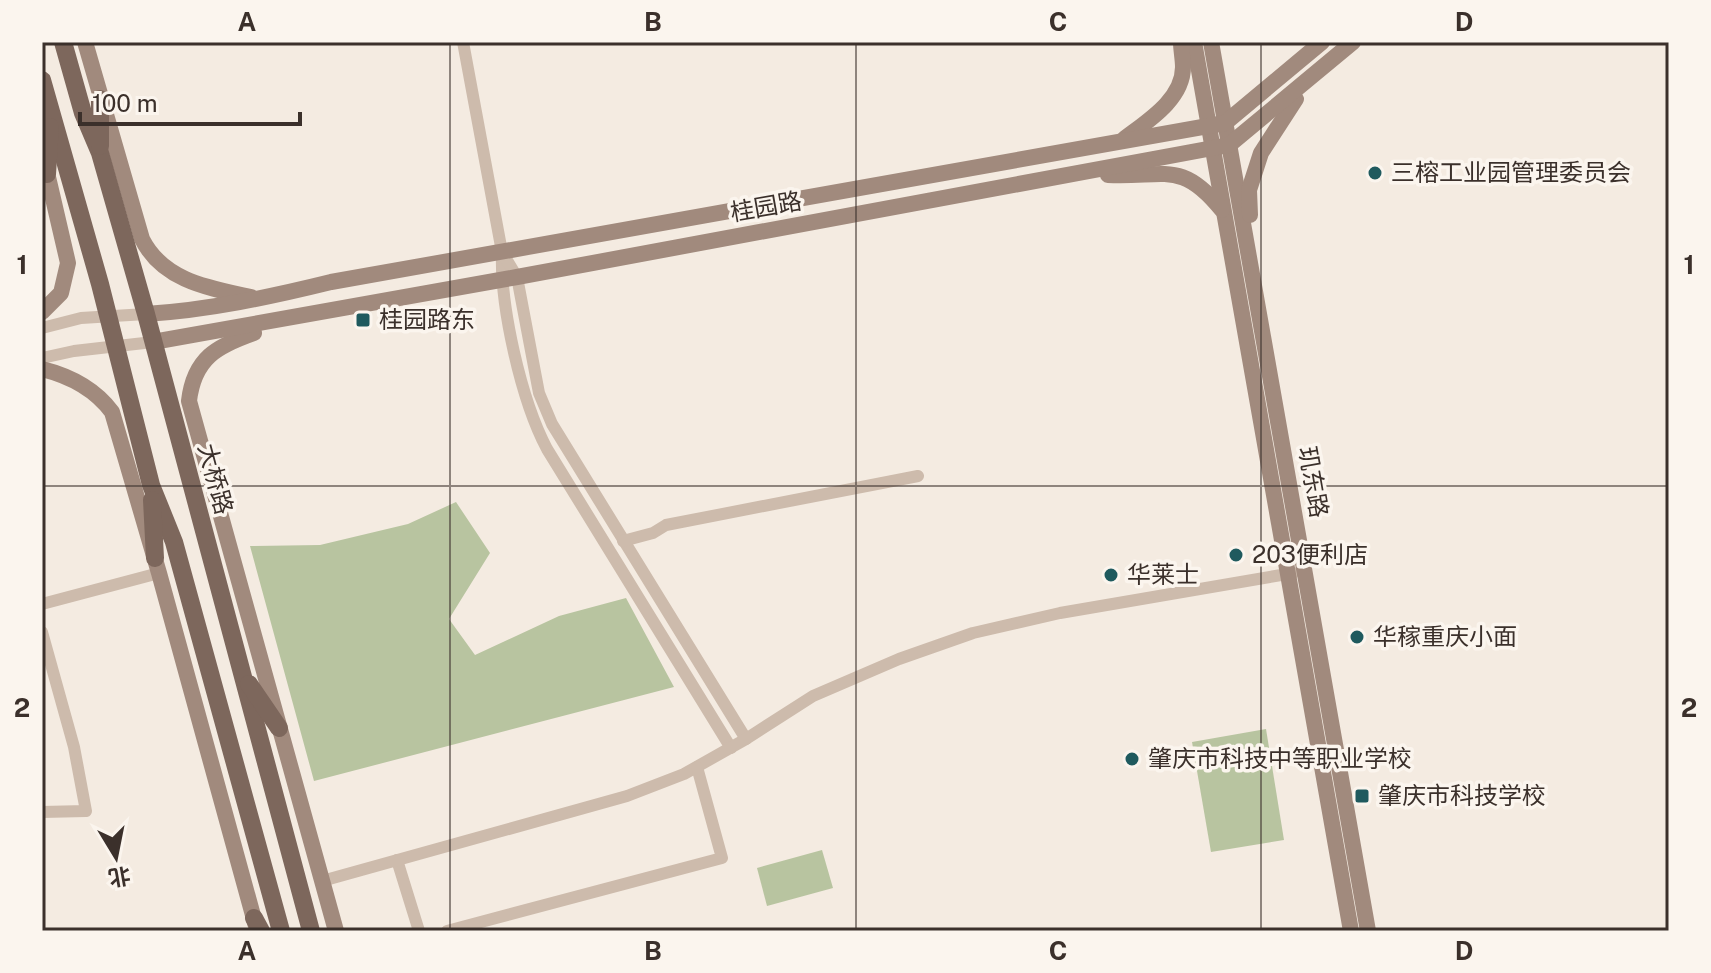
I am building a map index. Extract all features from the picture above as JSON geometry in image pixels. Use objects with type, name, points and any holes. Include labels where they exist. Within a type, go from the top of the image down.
[{"type":"main road","name":"大桥路","points":[[63,42],[83,113],[100,153],[146,314],[311,931]]},
{"type":"main road","points":[[85,42],[142,239],[149,252],[171,272],[195,284],[261,300]]},
{"type":"main road","points":[[1119,142],[1156,115],[1174,95],[1184,71],[1181,42]]},
{"type":"main road","name":"玑东路","points":[[1194,42],[1217,124],[1229,145],[1247,245],[1351,931]]},
{"type":"main road","name":"玑东路","points":[[1211,42],[1217,124],[1212,149],[1368,931]]},
{"type":"main road","points":[[1217,124],[1322,42]]},
{"type":"main road","name":"桂园路","points":[[153,342],[1229,145],[1353,42]]},
{"type":"main road","points":[[1247,245],[1251,225],[1249,190],[1261,153],[1280,120],[1314,75]]},
{"type":"main road","points":[[42,80],[109,316],[151,485],[174,542],[281,931]]},
{"type":"main road","points":[[100,99],[100,153]]},
{"type":"main road","points":[[47,174],[51,112]]},
{"type":"main road","name":"桂园路","points":[[146,314],[185,312],[261,300],[331,282],[1217,124]]},
{"type":"main road","points":[[42,155],[68,263],[61,293],[42,312]]},
{"type":"main road","points":[[1078,173],[1130,176],[1162,173],[1193,179],[1226,215]]},
{"type":"main road","points":[[301,316],[224,344],[213,351],[191,386],[189,401],[336,931]]},
{"type":"main road","points":[[42,369],[85,386],[102,399],[112,412],[258,927]]},
{"type":"main road","points":[[151,485],[157,565]]},
{"type":"main road","points":[[241,672],[279,728]]},
{"type":"street","points":[[463,42],[502,252],[545,409],[560,440],[746,739]]},
{"type":"street","points":[[509,279],[525,398],[539,434],[731,748]]},
{"type":"street","points":[[42,328],[81,318],[146,314]]},
{"type":"street","points":[[42,358],[153,342]]},
{"type":"street","points":[[623,541],[653,533],[666,525],[918,476]]},
{"type":"street","points":[[42,604],[157,565]]},
{"type":"street","points":[[322,881],[627,796],[697,767],[813,696],[899,659],[973,633],[1060,613],[1296,572]]},
{"type":"street","points":[[42,632],[74,747],[86,811],[42,812]]},
{"type":"street","points":[[447,931],[722,858],[697,767]]},
{"type":"street","points":[[397,860],[419,931]]},
{"type":"green space","points":[[456,502],[490,553],[449,619],[475,655],[559,616],[626,598],[674,687],[314,781],[250,546],[320,545],[408,524]]},
{"type":"green space","points":[[1266,729],[1284,840],[1211,852],[1192,742]]},
{"type":"green space","points":[[822,850],[833,888],[767,906],[757,868]]},
{"type":"place","name":"三榕工业园管理委员会","points":[[1375,173]]},
{"type":"place","name":"桂园路东","points":[[363,320]]},
{"type":"place","name":"203便利店","points":[[1236,555]]},
{"type":"place","name":"华莱士","points":[[1111,575]]},
{"type":"place","name":"华稼重庆小面","points":[[1357,637]]},
{"type":"place","name":"肇庆市科技中等职业学校","points":[[1132,759]]},
{"type":"place","name":"肇庆市科技学校","points":[[1362,796]]}]
